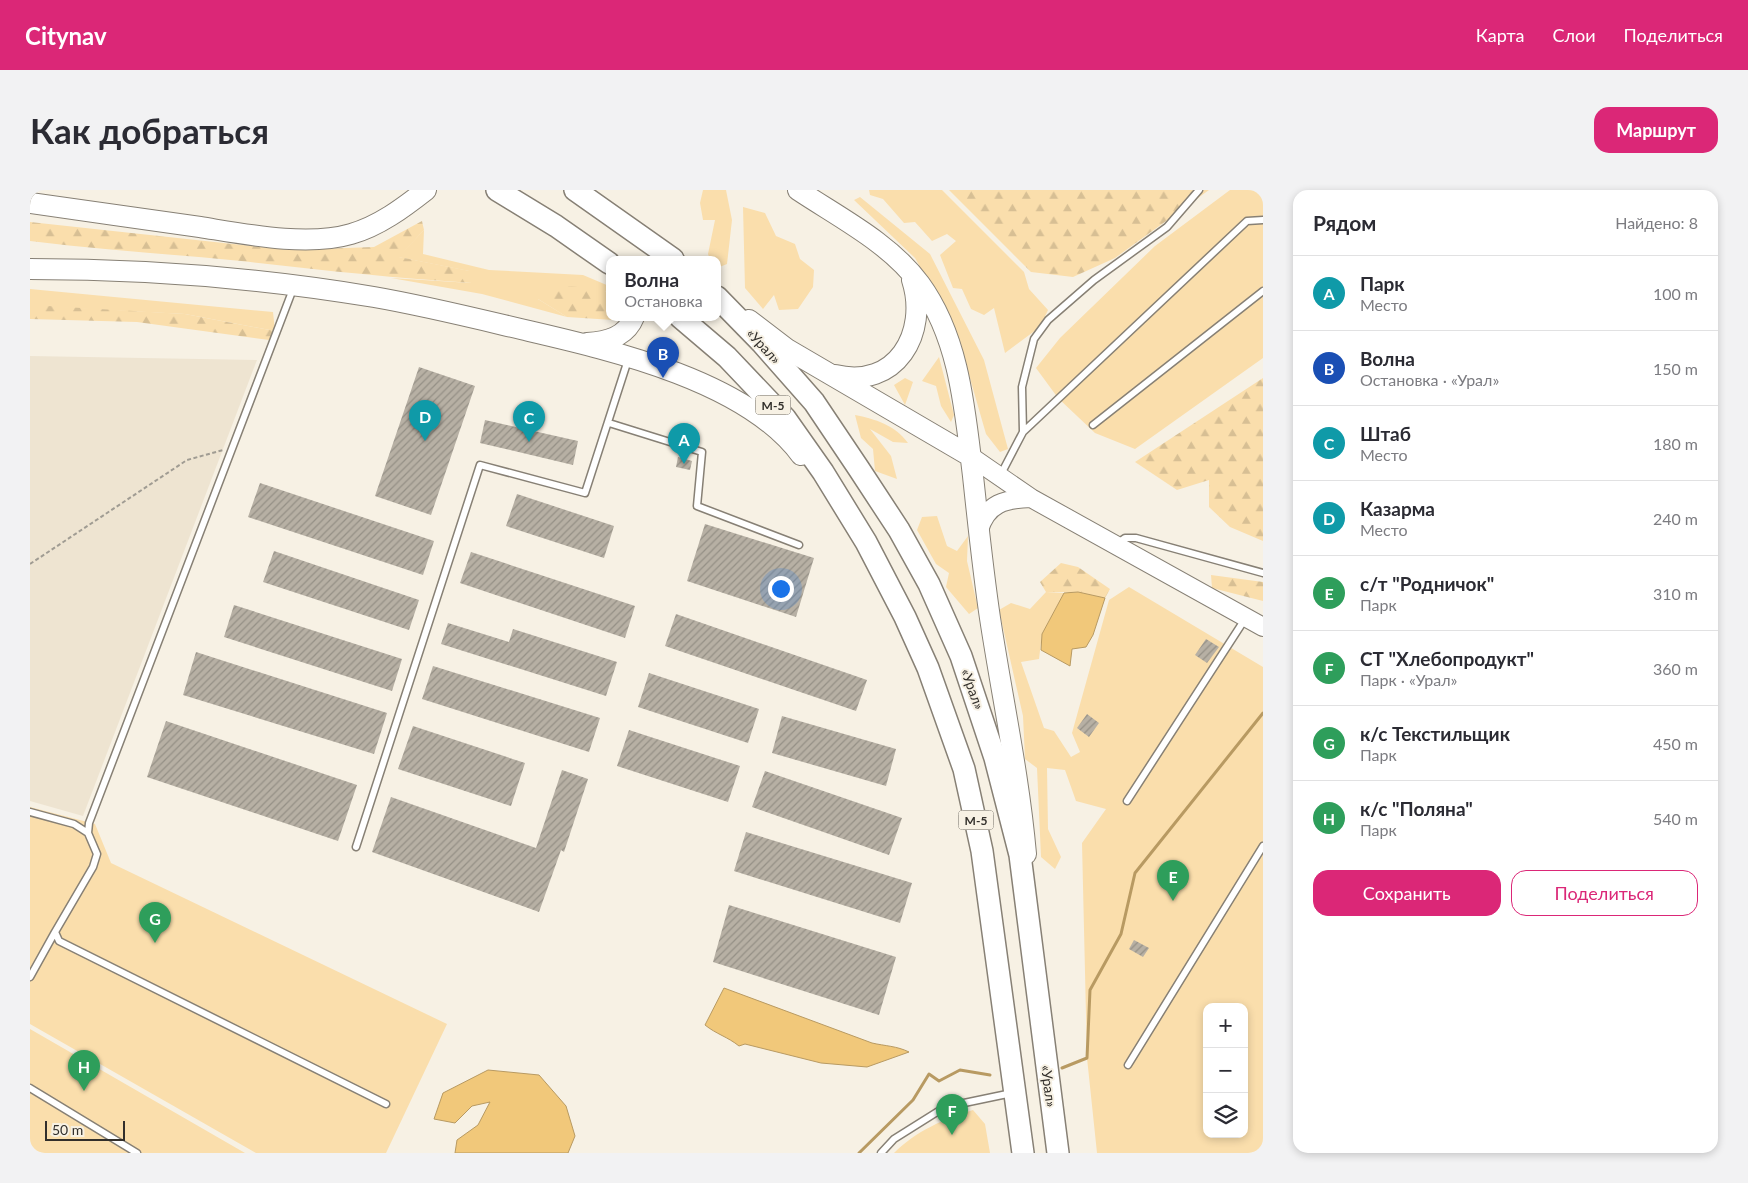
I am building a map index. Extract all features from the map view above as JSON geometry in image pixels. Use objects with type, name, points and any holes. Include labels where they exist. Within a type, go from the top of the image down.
[{"type":"highway","points":[[497,190],[604,260]]},
{"type":"highway","points":[[575,190],[669,256]]},
{"type":"highway","name":"«Урал»","points":[[721,300],[814,402],[899,530],[928,584],[961,656],[993,748],[1020,855],[1058,1153]]},
{"type":"highway","name":"М-5","points":[[685,321],[728,357],[785,418],[848,510],[905,617],[946,714],[964,769],[987,878],[1023,1153]]},
{"type":"main road","points":[[798,190],[888,251],[905,267],[920,284],[944,328],[961,390],[990,618],[1023,820],[1028,875],[1029,923]]},
{"type":"main road","points":[[30,203],[229,231],[312,239],[349,235],[368,228],[419,195]]},
{"type":"main road","points":[[825,372],[845,377],[862,377],[879,372],[896,362],[907,348],[915,332],[918,316],[915,289],[905,267]]},
{"type":"main road","points":[[30,268],[160,274],[294,285],[384,299],[582,344],[704,384],[740,402],[767,419],[793,444],[826,488],[848,510]]},
{"type":"main road","points":[[721,299],[787,349],[970,456],[1031,498],[1263,627]]},
{"type":"main road","points":[[582,344],[604,342],[615,338],[632,321]]},
{"type":"main road","points":[[979,530],[983,517],[991,508],[1005,501],[1031,498]]},
{"type":"lane","points":[[1023,432],[1022,388],[1034,339],[1039,332],[1048,320],[1094,280],[1167,227],[1199,190]]},
{"type":"lane","points":[[1000,476],[1023,432],[1247,221],[1263,220]]},
{"type":"lane","points":[[88,833],[90,823],[294,285]]},
{"type":"lane","points":[[1093,425],[1263,291]]},
{"type":"lane","points":[[356,847],[480,465],[585,493],[609,423],[628,358]]},
{"type":"lane","points":[[609,423],[702,452],[697,506],[799,546]]},
{"type":"lane","points":[[1113,545],[1125,538],[1136,538],[1263,573]]},
{"type":"lane","points":[[1127,801],[1245,618]]},
{"type":"lane","points":[[30,812],[74,824],[88,833],[97,854],[93,867],[30,977]]},
{"type":"lane","points":[[1128,1066],[1263,846]]},
{"type":"lane","points":[[55,932],[59,941],[386,1104]]},
{"type":"lane","points":[[30,1088],[137,1153]]},
{"type":"lane","points":[[881,1153],[894,1139],[945,1107],[1016,1092]]},
{"type":"path","points":[[30,564],[187,460],[233,447]]},
{"type":"shaded area","points":[[30,356],[257,360],[83,816],[30,801]]},
{"type":"shaded area","points":[[1078,592],[1105,598],[1093,635],[1086,647],[1072,649],[1070,666],[1041,650],[1042,634],[1064,593]]},
{"type":"shaded area","points":[[724,988],[872,1043],[895,1047],[909,1052],[867,1067],[821,1063],[745,1044],[739,1046],[705,1025]]},
{"type":"shaded area","points":[[488,1070],[539,1075],[566,1106],[575,1136],[568,1153],[455,1153],[457,1140],[478,1125],[490,1102],[472,1106],[455,1123],[434,1119],[443,1093]]},
{"type":"green space","points":[[703,190],[726,190],[732,220],[727,264],[721,266],[721,256],[709,256],[708,254],[715,220],[703,220],[700,203]]},
{"type":"green space","points":[[869,190],[942,190],[1024,272],[1029,289],[1048,310],[1040,327],[1005,353],[994,308],[984,315],[971,309],[962,289],[953,288],[940,255],[956,241],[947,234],[932,241],[915,222],[904,223],[883,199],[870,195]]},
{"type":"green space","points":[[949,190],[1209,190],[1115,258],[1073,277],[1031,272]]},
{"type":"green space","points":[[1230,190],[1263,190],[1263,358],[1135,449],[1095,433],[1058,398],[1036,368],[1060,338],[1155,246]]},
{"type":"green space","points":[[860,197],[930,254],[984,360],[1008,449],[1000,452],[986,434],[957,333],[915,258],[854,200]]},
{"type":"green space","points":[[743,207],[765,213],[776,236],[795,244],[800,259],[814,270],[813,287],[798,309],[779,310],[774,295],[763,309],[745,288]]},
{"type":"green space","points":[[422,221],[424,230],[399,257],[470,271],[472,283],[356,274],[30,241],[30,222],[289,250],[374,247]]},
{"type":"green space","points":[[424,230],[423,254],[489,270],[583,275],[606,285],[606,292],[538,299],[567,317],[482,294],[391,278],[471,283],[469,271],[398,257]]},
{"type":"green space","points":[[572,286],[605,291],[606,320],[567,317],[538,299],[539,288]]},
{"type":"green space","points":[[30,289],[273,312],[275,331],[185,314],[30,306]]},
{"type":"green space","points":[[30,305],[185,314],[275,331],[269,340],[137,322],[30,319]]},
{"type":"green space","points":[[939,357],[954,415],[951,422],[941,406],[936,386],[922,381]]},
{"type":"green space","points":[[905,378],[913,382],[905,405],[894,385]]},
{"type":"green space","points":[[1263,378],[1263,541],[1230,527],[1209,507],[1209,480],[1177,490],[1135,462]]},
{"type":"green space","points":[[855,415],[891,427],[908,443],[893,442],[870,429],[891,456],[897,479],[875,471],[873,449],[861,438]]},
{"type":"green space","points":[[937,516],[947,546],[957,551],[968,536],[967,561],[978,608],[969,614],[946,587],[949,573],[936,564],[917,530],[922,517]]},
{"type":"green space","points":[[1061,563],[1078,567],[1110,589],[1105,598],[1078,592],[1046,592],[1040,582]]},
{"type":"green space","points":[[1211,575],[1263,582],[1263,601],[1212,588]]},
{"type":"green space","points":[[1129,587],[1263,667],[1263,1153],[1097,1153],[1087,1058],[1082,843],[1106,809],[1076,801],[1065,770],[1047,768],[1048,829],[1061,857],[1055,869],[1041,857],[1037,768],[1025,759],[1023,716],[999,610],[1011,603],[1030,609],[1046,592],[1064,593],[1042,634],[1039,659],[1021,662],[1044,728],[1054,731],[1071,757],[1080,752],[1072,733],[1109,600]]},
{"type":"green space","points":[[30,807],[95,824],[111,863],[447,1024],[386,1153],[256,1153],[30,1024]]},
{"type":"green space","points":[[30,1029],[245,1153],[30,1153]]},
{"type":"green space","points":[[973,1110],[985,1124],[990,1153],[894,1153],[921,1132],[952,1117]]},
{"type":"building","points":[[419,367],[475,386],[431,515],[375,496]]},
{"type":"building","points":[[485,420],[578,441],[573,465],[480,443]]},
{"type":"building","points":[[678,457],[692,461],[690,470],[676,467]]},
{"type":"building","points":[[260,483],[434,541],[423,575],[248,517]]},
{"type":"building","points":[[517,494],[614,526],[604,558],[506,526]]},
{"type":"building","points":[[705,524],[814,558],[796,617],[687,581]]},
{"type":"building","points":[[274,551],[419,600],[409,630],[263,582]]},
{"type":"building","points":[[471,552],[635,606],[625,638],[460,583]]},
{"type":"building","points":[[234,605],[402,659],[392,691],[224,637]]},
{"type":"building","points":[[676,614],[867,680],[856,711],[665,646]]},
{"type":"building","points":[[448,623],[509,642],[513,629],[617,662],[606,696],[441,644]]},
{"type":"building","points":[[1206,639],[1219,647],[1207,663],[1195,655]]},
{"type":"building","points":[[196,652],[387,713],[374,754],[183,695]]},
{"type":"building","points":[[433,666],[600,718],[589,752],[422,699]]},
{"type":"building","points":[[649,673],[759,709],[748,743],[638,707]]},
{"type":"building","points":[[1087,714],[1099,723],[1089,737],[1077,728]]},
{"type":"building","points":[[782,716],[896,749],[886,786],[772,753]]},
{"type":"building","points":[[166,721],[357,785],[338,841],[147,777]]},
{"type":"building","points":[[413,726],[525,763],[511,806],[398,769]]},
{"type":"building","points":[[629,730],[740,766],[728,802],[617,766]]},
{"type":"building","points":[[562,770],[588,779],[564,852],[561,850],[539,912],[372,852],[391,797],[536,848]]},
{"type":"building","points":[[765,771],[902,818],[889,855],[752,807]]},
{"type":"building","points":[[746,832],[912,883],[900,923],[734,871]]},
{"type":"building","points":[[729,905],[896,957],[879,1015],[713,962]]},
{"type":"building","points":[[1134,940],[1149,948],[1143,957],[1129,949]]},
{"type":"waterway","points":[[1062,1068],[1087,1058],[1090,990],[1121,934],[1135,873],[1263,713]]},
{"type":"waterway","points":[[859,1153],[913,1100],[929,1074],[939,1081],[960,1070],[990,1075]]},
{"type":"place","name":"Волна","points":[[663,378]]},
{"type":"place","name":"Казарма","points":[[425,441]]},
{"type":"place","name":"Штаб","points":[[529,442]]},
{"type":"place","name":"Парк","points":[[684,464]]},
{"type":"place","name":"с/т \"Родничок\"","points":[[1173,901]]},
{"type":"place","name":"к/с Текстильщик","points":[[155,943]]},
{"type":"place","name":"к/с \"Поляна\"","points":[[84,1091]]},
{"type":"place","name":"СТ \"Хлебопродукт\"","points":[[952,1135]]}]
